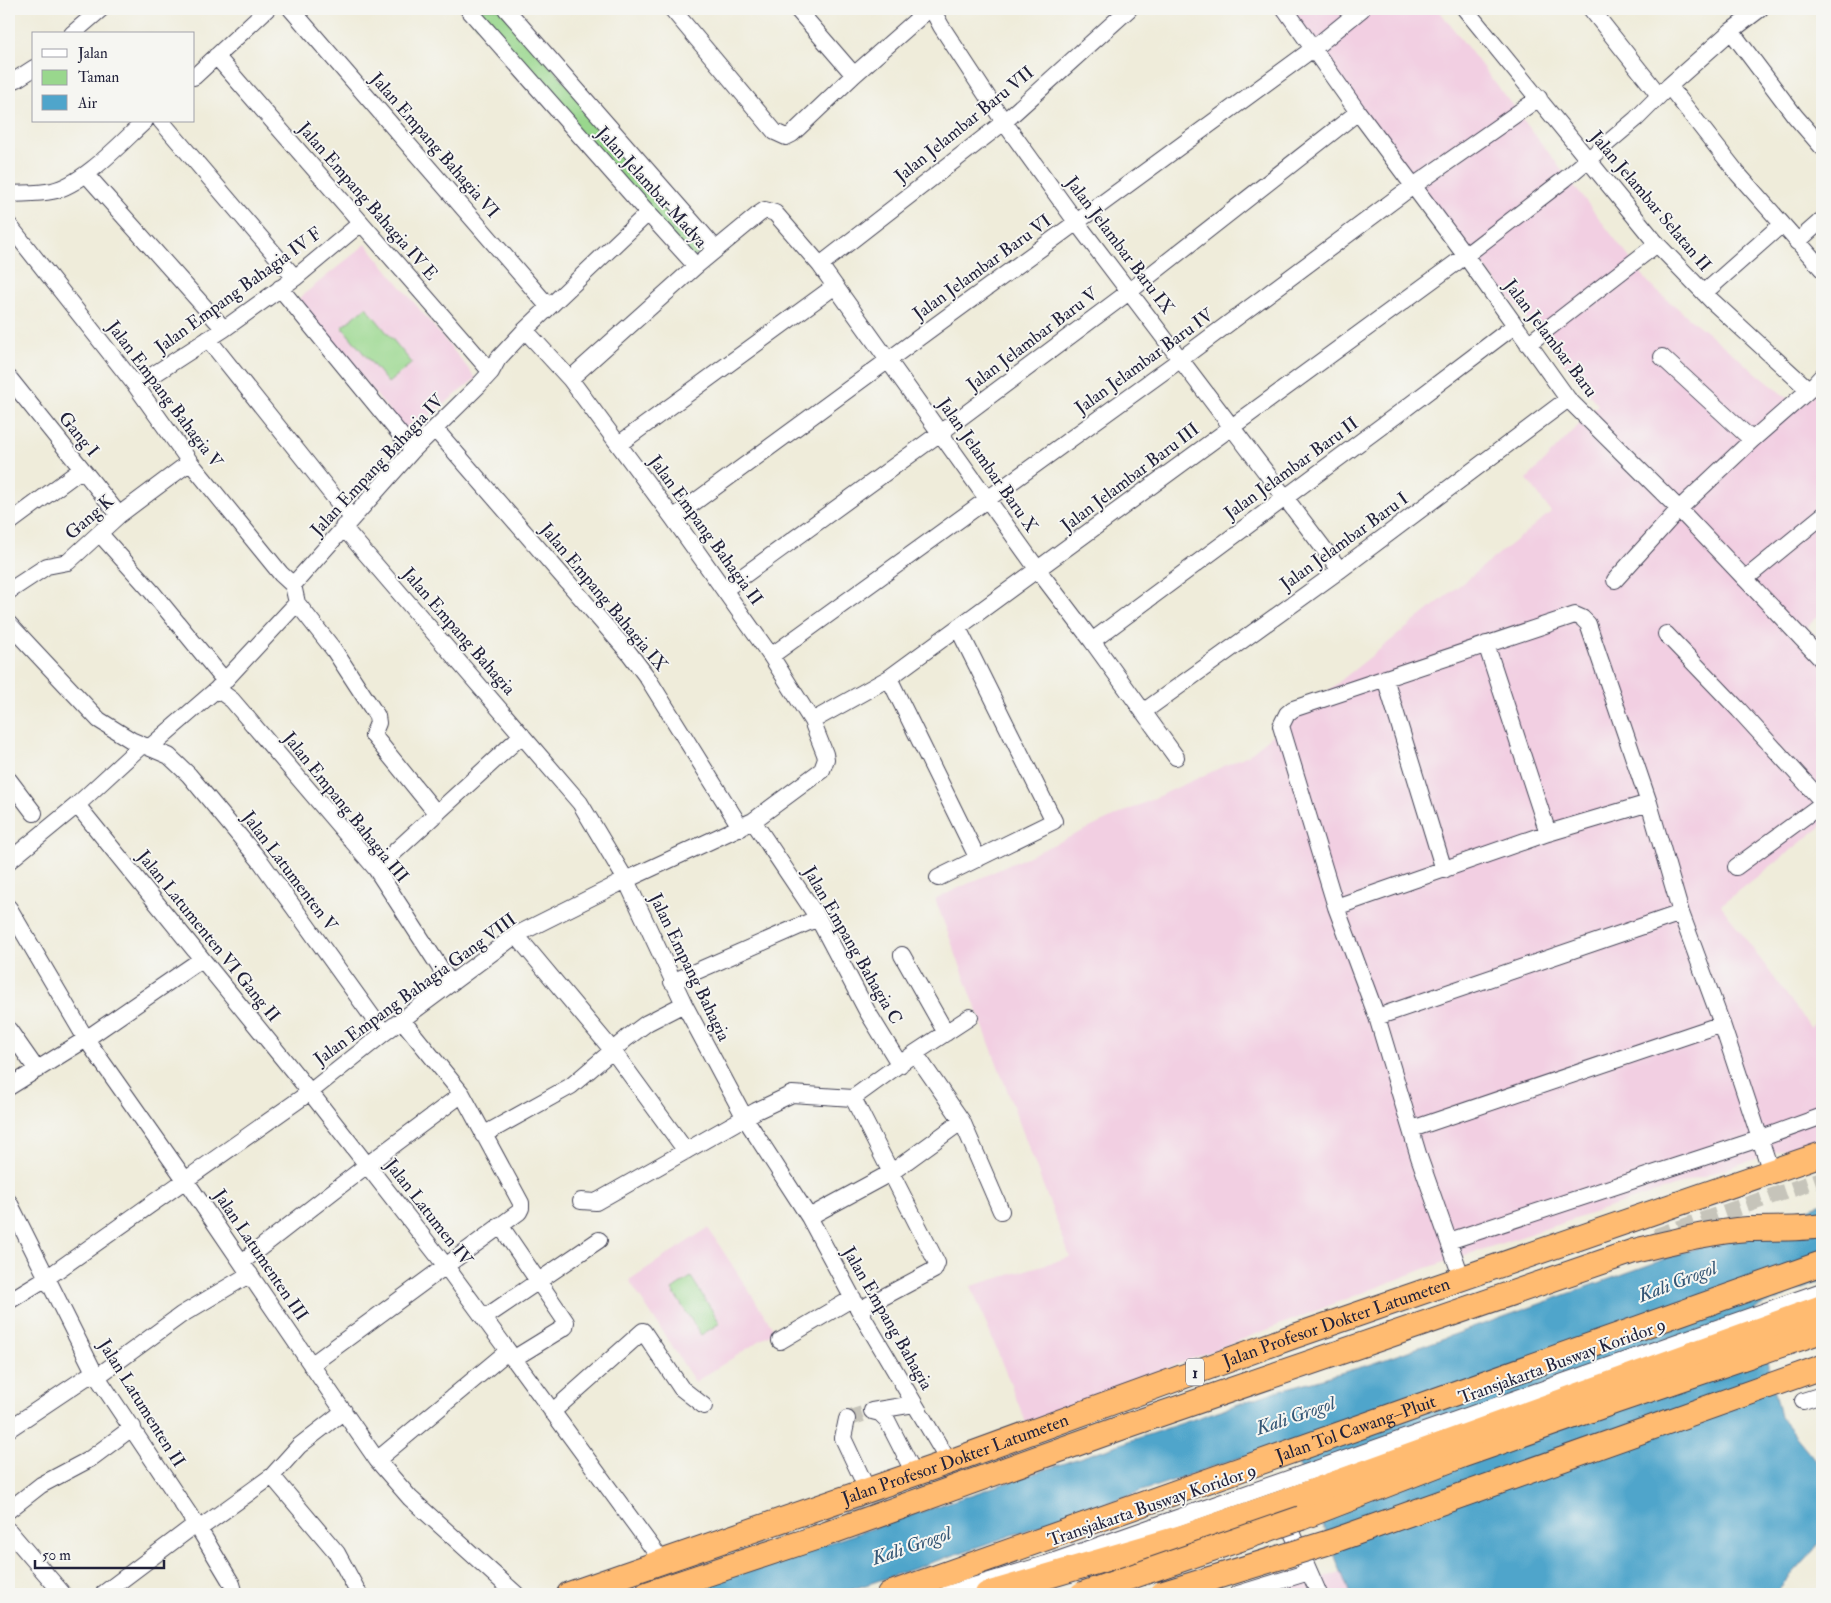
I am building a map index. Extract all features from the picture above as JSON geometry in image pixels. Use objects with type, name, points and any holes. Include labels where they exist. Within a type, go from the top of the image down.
[{"type":"highway","name":"Jalan Profesor Dokter Latumeten","points":[[569,1594],[662,1560],[949,1462],[1289,1338],[1822,1154]]},
{"type":"highway","points":[[647,1594],[815,1538],[1129,1426],[1634,1251],[1708,1234],[1749,1229],[1782,1230],[1822,1226]]},
{"type":"highway","name":"Jalan Tol Cawang–Pluit","points":[[889,1594],[1822,1263]]},
{"type":"highway","points":[[987,1594],[1182,1536],[1284,1495],[1787,1311],[1822,1307]]},
{"type":"highway","points":[[1082,1594],[1301,1518],[1488,1446],[1822,1331]]},
{"type":"highway","points":[[1161,1594],[1333,1541],[1822,1367]]},
{"type":"street","points":[[74,32],[101,9]]},
{"type":"street","points":[[195,76],[267,9]]},
{"type":"street","name":"Jalan Empang Bahagia VI","points":[[291,9],[548,306]]},
{"type":"street","name":"Jalan Jelambar Madya","points":[[468,9],[696,266],[716,249],[506,9]]},
{"type":"street","points":[[672,9],[775,132],[786,137],[792,134],[854,75],[931,9]]},
{"type":"street","points":[[797,9],[854,75]]},
{"type":"street","name":"Jalan Jelambar Baru IX","points":[[931,9],[1004,122],[1077,223],[1340,570]]},
{"type":"street","name":"Jalan Jelambar Baru VII","points":[[820,265],[1004,122],[1129,9]]},
{"type":"street","name":"Jalan Jelambar Baru","points":[[1285,9],[1568,399],[1679,509],[1822,660]]},
{"type":"street","name":"Jalan Jelambar Baru VI","points":[[673,518],[1314,48],[1362,9]]},
{"type":"street","name":"Jalan Jelambar Selatan II","points":[[1466,9],[1657,244],[1704,293],[1809,390]]},
{"type":"street","points":[[1591,9],[1822,269]]},
{"type":"street","name":"Jalan Jelambar Baru III","points":[[812,721],[889,678],[1465,255],[1565,179],[1636,119],[1664,90],[1731,31],[1749,12]]},
{"type":"street","points":[[1731,31],[1795,116],[1822,147]]},
{"type":"street","name":"Jalan Empang Bahagia IV E","points":[[216,56],[491,372]]},
{"type":"street","points":[[9,82],[32,69]]},
{"type":"street","name":"Jalan Jelambar Baru IV","points":[[771,656],[1181,359],[1414,186],[1539,98]]},
{"type":"street","name":"Jalan Jelambar Baru V","points":[[724,590],[940,433],[1130,291],[1358,112]]},
{"type":"street","points":[[9,194],[51,191],[63,188],[86,174],[144,122]]},
{"type":"street","points":[[162,122],[295,278]]},
{"type":"street","points":[[86,174],[224,329]]},
{"type":"street","name":"Jalan Jelambar Baru X","points":[[716,249],[759,214],[766,210],[775,213],[820,265],[1038,570],[1176,757]]},
{"type":"street","name":"Jalan Empang Bahagia IV","points":[[293,585],[413,450],[491,372],[498,359],[525,330],[548,306],[648,214]]},
{"type":"street","points":[[1797,242],[1822,220]]},
{"type":"street","name":"Jalan Empang Bahagia IV F","points":[[136,386],[208,340],[295,278],[362,223]]},
{"type":"street","points":[[1704,293],[1782,224]]},
{"type":"street","name":"Jalan Empang Bahagia V","points":[[9,225],[136,386],[190,462],[281,574],[293,585]]},
{"type":"street","points":[[1528,344],[1657,244]]},
{"type":"street","points":[[570,379],[696,266]]},
{"type":"street","points":[[619,444],[835,286]]},
{"type":"street","points":[[280,288],[413,450]]},
{"type":"street","name":"Jalan Jelambar Baru II","points":[[1092,641],[1514,326]]},
{"type":"street","name":"Jalan Empang Bahagia II","points":[[525,330],[570,379],[673,518],[771,656],[812,721],[825,754],[826,760],[822,770]]},
{"type":"street","name":"Jalan Empang Bahagia","points":[[208,340],[338,502],[348,522],[580,803],[626,880],[672,982],[745,1118],[809,1217],[856,1304],[949,1462]]},
{"type":"street","points":[[1662,357],[1752,440]]},
{"type":"street","points":[[1615,580],[1679,509],[1822,376]]},
{"type":"street","name":"Gang I","points":[[9,378],[119,515]]},
{"type":"street","name":"Jalan Jelambar Baru I","points":[[1143,712],[1340,570],[1568,399]]},
{"type":"street","name":"Jalan Empang Bahagia IX","points":[[435,429],[629,653],[747,825]]},
{"type":"street","name":"Gang K","points":[[9,591],[47,566],[68,562],[119,515],[190,462]]},
{"type":"street","points":[[12,515],[82,469]]},
{"type":"street","points":[[1745,579],[1822,516]]},
{"type":"street","name":"Jalan Empang Bahagia III","points":[[100,534],[152,592],[232,700],[376,869],[450,983]]},
{"type":"street","points":[[293,585],[297,603],[334,650],[378,716],[378,723],[373,735],[437,814]]},
{"type":"street","points":[[9,861],[221,685],[297,603]]},
{"type":"street","points":[[1462,1279],[1419,1158],[1412,1129],[1377,1017],[1336,907],[1282,726],[1284,719],[1293,709],[1486,644],[1576,616],[1582,618],[1588,624],[1649,803],[1681,912],[1722,1024],[1771,1172]]},
{"type":"street","name":"Jalan Latumenten V","points":[[9,624],[99,720],[146,746],[169,756],[189,775],[261,862],[384,1033]]},
{"type":"street","points":[[938,878],[1054,821],[958,628]]},
{"type":"street","points":[[1666,634],[1740,710],[1822,803],[1736,867]]},
{"type":"street","points":[[1486,644],[1548,833]]},
{"type":"street","points":[[889,678],[978,859]]},
{"type":"street","points":[[1385,678],[1444,870]]},
{"type":"street","points":[[376,869],[522,735]]},
{"type":"street","name":"Jalan Empang Bahagia Gang VIII","points":[[9,1300],[48,1277],[310,1092],[384,1033],[516,935],[626,880],[747,825],[822,770]]},
{"type":"street","points":[[9,780],[34,814]]},
{"type":"street","points":[[1336,907],[1548,833],[1649,803]]},
{"type":"street","name":"Jalan Latumenten VI Gang II","points":[[77,805],[310,1092]]},
{"type":"street","name":"Jalan Empang Bahagia C","points":[[747,825],[818,918],[867,1011],[900,1065]]},
{"type":"street","name":"Jalan Latumenten III","points":[[9,908],[86,1039],[186,1181],[377,1460],[410,1498],[516,1594]]},
{"type":"street","points":[[1377,1017],[1681,912]]},
{"type":"street","points":[[672,982],[818,918]]},
{"type":"street","points":[[516,935],[613,1051],[686,1151]]},
{"type":"street","points":[[902,955],[946,1033]]},
{"type":"street","points":[[9,1087],[86,1039],[202,959]]},
{"type":"street","points":[[483,1135],[570,1086],[647,1023],[684,1004]]},
{"type":"street","points":[[585,1202],[596,1202],[756,1111],[792,1094],[853,1098],[915,1053],[970,1017]]},
{"type":"street","points":[[311,1365],[519,1212],[521,1208],[521,1203],[462,1094],[402,1020]]},
{"type":"street","points":[[1412,1129],[1722,1024]]},
{"type":"street","points":[[9,1030],[37,1070]]},
{"type":"street","points":[[915,1053],[962,1121],[1001,1211]]},
{"type":"street","name":"Jalan Latumen IV","points":[[310,1092],[445,1265],[662,1560]]},
{"type":"street","points":[[9,1429],[96,1374],[246,1268],[367,1165],[462,1094]]},
{"type":"street","points":[[780,1341],[856,1304],[934,1270],[937,1266],[892,1172],[853,1098]]},
{"type":"street","points":[[1449,1241],[1759,1139],[1820,1117]]},
{"type":"street","points":[[809,1217],[892,1172],[962,1121]]},
{"type":"street","name":"Jalan Latumenten II","points":[[9,1202],[96,1374],[197,1527],[232,1584],[235,1594]]},
{"type":"street","points":[[377,1460],[511,1355],[566,1324],[540,1282],[500,1225]]},
{"type":"street","points":[[484,1318],[540,1282],[599,1240]]},
{"type":"street","points":[[1787,1311],[1822,1291]]},
{"type":"street","points":[[552,1412],[642,1331],[681,1388],[704,1406]]},
{"type":"street","points":[[1804,1402],[1822,1395]]},
{"type":"street","points":[[914,1404],[872,1411],[880,1413],[887,1420],[914,1473]]},
{"type":"street","points":[[103,1594],[272,1476],[299,1446],[344,1411]]},
{"type":"street","points":[[847,1419],[843,1438],[867,1489]]},
{"type":"street","points":[[9,1510],[41,1485],[90,1459],[133,1428]]},
{"type":"street","points":[[272,1476],[337,1554],[359,1594]]},
{"type":"street","points":[[1284,1495],[1309,1572],[1319,1594]]},
{"type":"street","name":"Transjakarta Busway Koridor 9","points":[[947,1594],[1284,1495]]},
{"type":"street","points":[[9,1532],[63,1594]]},
{"type":"street","points":[[1238,1594],[1309,1572]]},
{"type":"shaded area","points":[[1272,9],[1438,9],[1652,287],[1799,408],[1822,387],[1822,612],[1807,627],[1822,643],[1822,826],[1721,905],[1810,1027],[1822,1018],[1822,1137],[1427,1268],[1026,1423],[971,1286],[1070,1257],[935,899],[1248,755],[1551,512],[1527,479],[1598,405]]},
{"type":"shaded area","points":[[366,244],[476,378],[408,434],[298,299]]},
{"type":"shaded area","points":[[708,1228],[775,1331],[695,1382],[629,1280]]},
{"type":"shaded area","points":[[1341,1572],[1350,1594],[1265,1594]]},
{"type":"green space","points":[[462,9],[502,9],[708,249],[691,259]]},
{"type":"green space","points":[[366,307],[412,363],[388,383],[342,327]]},
{"type":"green space","points":[[691,1277],[720,1323],[701,1335],[672,1290]]},
{"type":"water","name":"Kali Grogol","points":[[1822,1203],[1822,1281],[1755,1309],[1780,1417],[1822,1468],[1822,1541],[1774,1594],[1350,1594],[1289,1441],[839,1594],[678,1594],[1274,1392],[1372,1364]]},
{"type":"tunnel","points":[[1656,1236],[1822,1179]]},
{"type":"tunnel","points":[[847,1419],[872,1411]]},
{"type":"tunnel","points":[[622,1594],[669,1574],[902,1494]]}]
